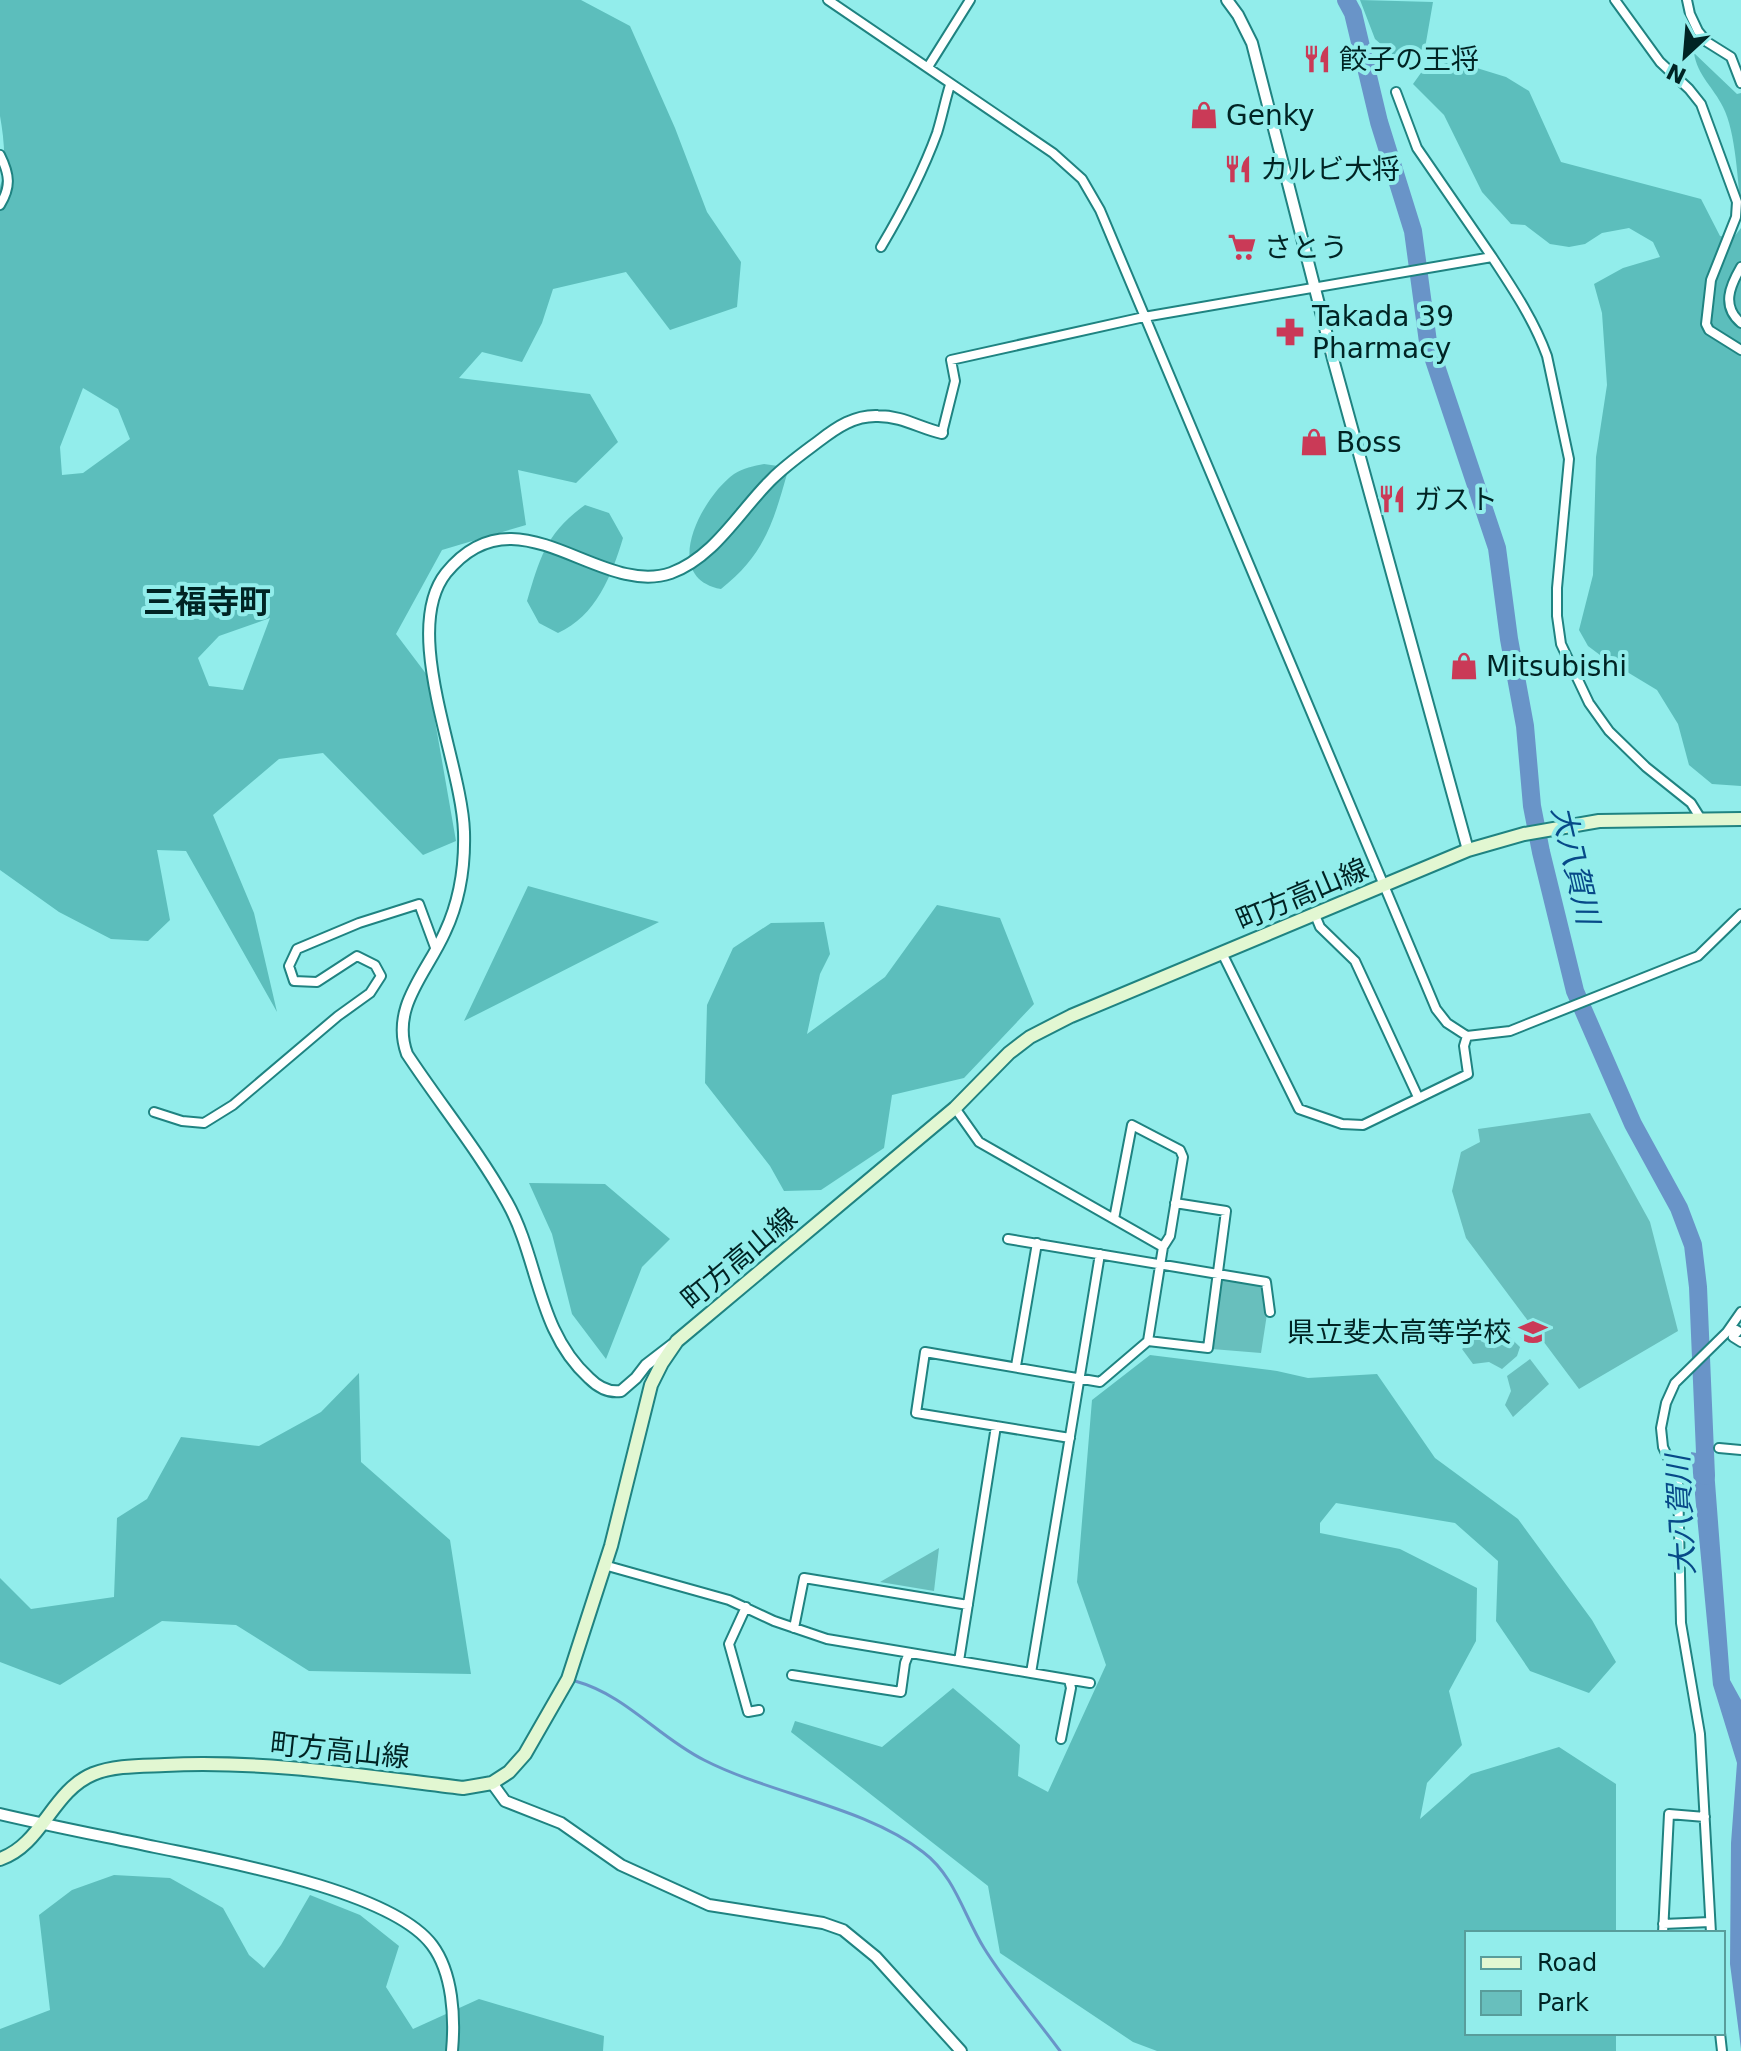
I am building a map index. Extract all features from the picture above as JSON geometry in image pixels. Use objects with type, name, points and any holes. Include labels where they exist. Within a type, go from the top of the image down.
[{"type":"main road","name":"町方高山線","points":[[0,1859],[25,1845],[70,1789],[100,1772],[213,1763],[265,1765],[463,1788],[492,1783],[509,1772],[525,1754],[563,1690],[622,1507],[651,1385],[667,1354],[677,1341],[955,1108],[1009,1053],[1030,1037],[1071,1016],[1468,850],[1510,837],[1568,825],[1638,819],[1741,819]]},
{"type":"street","points":[[828,0],[1053,153],[1082,179],[1100,210],[1436,1009],[1447,1023],[1467,1036],[1510,1031],[1698,956],[1741,914]]},
{"type":"street","points":[[928,67],[970,0]]},
{"type":"street","points":[[1227,0],[1252,43],[1333,359],[1468,850]]},
{"type":"street","points":[[1615,0],[1666,69],[1696,96],[1708,119],[1734,193],[1737,211],[1711,280],[1706,324],[1709,330],[1741,350]]},
{"type":"street","points":[[1687,0],[1698,31],[1707,42],[1731,57],[1741,83]]},
{"type":"street","points":[[881,247],[904,210],[922,172],[950,85]]},
{"type":"street","points":[[1396,92],[1417,148],[1530,315],[1542,340],[1569,459],[1557,588],[1559,633],[1565,655],[1589,703],[1609,731],[1646,767],[1691,803],[1701,819]]},
{"type":"street","points":[[0,155],[8,175],[8,191],[0,205]]},
{"type":"street","points":[[677,1341],[646,1365],[621,1391],[614,1392],[593,1382],[563,1348],[547,1316],[509,1205],[467,1138],[407,1054],[403,1043],[405,1005],[454,910],[464,859],[459,790],[432,667],[429,638],[429,613],[441,581],[469,553],[496,541],[526,540],[561,549],[638,577],[667,574],[686,566],[704,554],[777,473],[845,423],[866,416],[891,416],[942,433],[955,381],[951,360],[1144,317],[1492,257]]},
{"type":"street","points":[[1741,267],[1728,296],[1733,314],[1741,323]]},
{"type":"street","points":[[154,1112],[182,1121],[204,1123],[233,1105],[338,1016],[370,993],[381,976],[375,965],[357,956],[317,982],[294,981],[289,966],[297,949],[359,923],[419,904],[436,950]]},
{"type":"street","points":[[1315,915],[1320,927],[1355,961],[1418,1097]]},
{"type":"street","points":[[1222,953],[1299,1109],[1342,1124],[1363,1125],[1381,1118],[1398,1106],[1468,1074],[1464,1046],[1467,1036]]},
{"type":"street","points":[[955,1108],[979,1142],[1163,1247]]},
{"type":"street","points":[[1070,1438],[916,1413],[925,1352],[1100,1382],[1148,1341],[1163,1247],[1170,1236],[1183,1157],[1180,1150],[1132,1125],[1114,1219]]},
{"type":"street","points":[[1148,1341],[1208,1348],[1226,1211],[1175,1203]]},
{"type":"street","points":[[1008,1239],[1266,1282],[1270,1312]]},
{"type":"street","points":[[1016,1366],[1037,1243]]},
{"type":"street","points":[[1031,1673],[1100,1254]]},
{"type":"street","points":[[1711,1931],[1699,1717],[1682,1641],[1678,1479],[1663,1447],[1661,1428],[1666,1403],[1680,1378],[1729,1329],[1741,1312]]},
{"type":"street","points":[[1729,1329],[1738,1331],[1733,1337],[1741,1342]]},
{"type":"street","points":[[959,1661],[996,1426]]},
{"type":"street","points":[[1719,1448],[1741,1450]]},
{"type":"street","points":[[604,1565],[729,1600],[827,1639],[1090,1683]]},
{"type":"street","points":[[794,1628],[804,1578],[968,1605]]},
{"type":"street","points":[[746,1607],[729,1644],[748,1712],[759,1710]]},
{"type":"street","points":[[792,1675],[901,1692],[909,1653]]},
{"type":"street","points":[[1061,1739],[1071,1688],[1069,1680]]},
{"type":"street","points":[[492,1783],[505,1801],[561,1823],[621,1865],[695,1901],[823,1923],[843,1930],[876,1957],[961,2051]]},
{"type":"street","points":[[0,1814],[271,1871],[355,1898],[397,1918],[421,1933],[433,1946],[445,1969],[450,1992],[452,2051]]},
{"type":"street","points":[[1705,1817],[1669,1814],[1663,1928],[1710,1922]]},
{"type":"green space","points":[[1590,1113],[1650,1222],[1678,1331],[1579,1389],[1466,1238],[1452,1191],[1461,1152],[1480,1142],[1478,1129]]},
{"type":"green space","points":[[1224,1279],[1262,1286],[1267,1314],[1261,1353],[1212,1349],[1220,1285]]},
{"type":"green space","points":[[1500,1328],[1520,1347],[1517,1356],[1502,1369],[1489,1362],[1473,1364],[1462,1349],[1477,1336],[1482,1342]]},
{"type":"green space","points":[[1530,1359],[1549,1384],[1513,1417],[1505,1405],[1511,1391],[1507,1376]]},
{"type":"green space","points":[[939,1548],[934,1591],[880,1582]]},
{"type":"shaded area","points":[[0,0],[581,0],[630,26],[675,128],[707,212],[741,262],[737,307],[670,330],[626,272],[553,289],[542,323],[522,362],[482,352],[459,378],[590,394],[618,442],[576,483],[518,470],[526,525],[442,550],[396,634],[427,675],[456,841],[423,855],[323,753],[279,759],[213,815],[254,913],[277,1012],[186,851],[157,850],[170,920],[148,941],[111,939],[59,912],[0,870],[0,187],[4,143],[0,116]],"holes":[[[83,388],[118,409],[130,439],[83,473],[62,475],[60,447]],[[270,618],[243,690],[209,686],[198,658],[219,636]]]},
{"type":"shaded area","points":[[1360,0],[1433,2],[1425,48],[1398,59],[1375,39]]},
{"type":"shaded area","points":[[1694,53],[1737,94],[1741,93],[1741,213],[1731,130]]},
{"type":"shaded area","points":[[1454,61],[1506,77],[1529,91],[1561,162],[1701,199],[1720,236],[1733,238],[1741,228],[1741,786],[1712,784],[1689,765],[1678,724],[1657,690],[1588,646],[1579,630],[1593,575],[1596,457],[1607,385],[1602,313],[1594,284],[1623,268],[1660,257],[1653,242],[1629,228],[1602,233],[1585,244],[1569,247],[1550,244],[1525,225],[1511,224],[1482,192],[1444,115],[1413,84],[1423,70]]},
{"type":"shaded area","points":[[764,464],[778,466],[787,474],[764,538],[747,564],[721,589],[702,582],[692,569],[689,553],[699,517],[734,474]]},
{"type":"shaded area","points":[[585,505],[609,513],[623,538],[601,593],[583,616],[558,633],[539,623],[527,601],[546,547],[561,526]]},
{"type":"shaded area","points":[[528,886],[659,922],[464,1021]]},
{"type":"shaded area","points":[[937,905],[1000,918],[1034,1004],[964,1078],[892,1095],[884,1148],[821,1190],[784,1191],[770,1166],[705,1083],[707,1005],[733,948],[771,923],[824,922],[830,954],[820,974],[807,1034],[885,977]]},
{"type":"shaded area","points":[[529,1183],[605,1184],[670,1239],[642,1267],[606,1359],[572,1314],[552,1234]]},
{"type":"shaded area","points":[[1150,1355],[1277,1371],[1308,1378],[1377,1374],[1435,1458],[1518,1519],[1592,1620],[1616,1662],[1589,1693],[1530,1671],[1496,1621],[1498,1561],[1455,1523],[1336,1503],[1320,1523],[1320,1533],[1400,1549],[1477,1588],[1476,1641],[1449,1691],[1462,1745],[1427,1783],[1420,1819],[1471,1774],[1559,1747],[1616,1784],[1616,1931],[1465,1931],[1465,2035],[1616,2035],[1616,2051],[1157,2051],[1133,2042],[1000,1953],[988,1886],[791,1732],[795,1721],[882,1747],[953,1688],[1020,1745],[1018,1776],[1048,1792],[1106,1665],[1077,1582],[1092,1400]]},
{"type":"shaded area","points":[[359,1373],[361,1462],[450,1540],[471,1674],[309,1671],[236,1625],[162,1621],[60,1685],[0,1662],[0,1578],[31,1609],[114,1597],[117,1518],[147,1499],[181,1437],[259,1446],[321,1412]]},
{"type":"shaded area","points":[[1691,1452],[1713,1456],[1730,1680],[1741,1700],[1741,2049],[1730,1964],[1731,1843],[1737,1763],[1713,1685]]},
{"type":"shaded area","points":[[114,1875],[170,1878],[223,1908],[249,1955],[264,1968],[310,1895],[360,1915],[399,1946],[386,1987],[413,2029],[479,1999],[604,2036],[603,2051],[0,2051],[0,2029],[50,2010],[39,1915],[72,1890]]},
{"type":"waterway","name":"大八賀川","points":[[1346,0],[1353,13],[1379,122],[1413,231],[1428,342],[1497,548],[1525,726],[1532,806],[1575,991],[1633,1124],[1679,1208],[1693,1245],[1698,1287],[1706,1476]]},
{"type":"waterway","points":[[575,1681],[610,1696],[704,1760],[874,1823],[923,1852],[943,1873],[993,1962],[1060,2051]]},
{"type":"place","name":"餃子の王将","points":[[1317,59]]},
{"type":"place","name":"Genky","points":[[1204,115]]},
{"type":"place","name":"カルビ大将","points":[[1238,169]]},
{"type":"place","name":"さとう","points":[[1242,247]]},
{"type":"place","name":"Takada 39 Pharmacy","points":[[1290,332]]},
{"type":"place","name":"Boss","points":[[1314,442]]},
{"type":"place","name":"ガスト","points":[[1392,499]]},
{"type":"place","name":"Mitsubishi","points":[[1464,666]]},
{"type":"place","name":"県立斐太高等学校","points":[[1533,1332]]},
{"type":"district","name":"三福寺町","points":[[207,602]]}]
